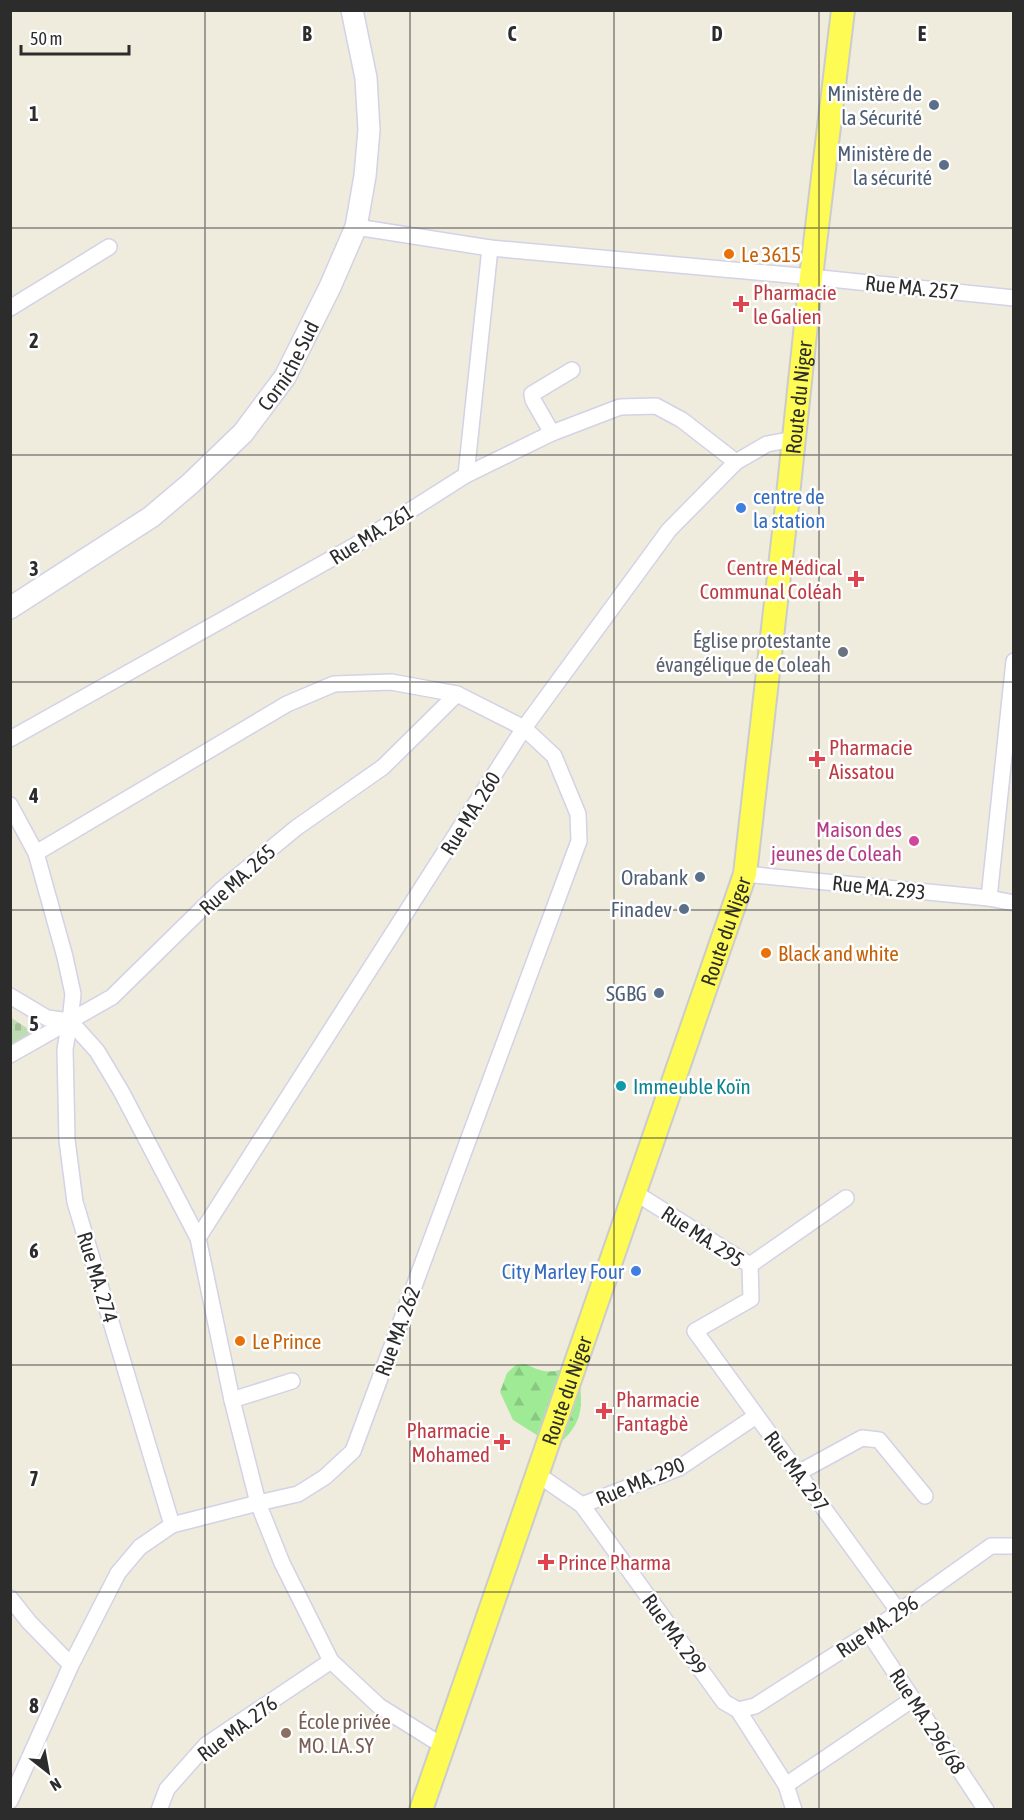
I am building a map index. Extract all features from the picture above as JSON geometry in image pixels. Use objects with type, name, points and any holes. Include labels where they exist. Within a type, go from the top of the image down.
[{"type":"main road","name":"Corniche Sud","points":[[10,608],[151,518],[243,433],[285,377],[330,287],[356,227],[365,176],[369,130],[366,78],[352,10]]},
{"type":"main road","name":"Route du Niger","points":[[421,1809],[745,874],[843,10]]},
{"type":"street","name":"Rue MA. 257","points":[[356,227],[490,248],[1014,298]]},
{"type":"street","points":[[10,308],[110,247]]},
{"type":"street","points":[[466,475],[490,248]]},
{"type":"street","points":[[552,433],[532,400],[532,394],[572,370]]},
{"type":"street","name":"Rue MA. 261","points":[[10,739],[354,546],[466,475],[552,433],[620,407],[656,406],[682,420],[736,462]]},
{"type":"street","name":"Rue MA. 260","points":[[198,1238],[524,728],[669,530],[736,462],[767,444],[794,439]]},
{"type":"street","points":[[989,898],[1014,661]]},
{"type":"street","name":"Rue MA. 262","points":[[10,1802],[16,1774],[71,1665],[118,1573],[140,1547],[172,1525],[298,1494],[325,1477],[353,1451],[579,841],[578,814],[554,756],[524,728],[457,694],[391,682],[334,684],[287,704],[36,853]]},
{"type":"street","name":"Rue MA. 265","points":[[10,1055],[112,997],[221,890],[296,828],[383,767],[457,694]]},
{"type":"street","name":"Rue MA. 274","points":[[10,805],[36,853],[73,994],[65,1049],[67,1140],[75,1202],[172,1525]]},
{"type":"street","name":"Rue MA. 293","points":[[745,874],[989,898],[1014,903]]},
{"type":"street","points":[[10,996],[47,1018],[70,1021],[97,1050],[198,1238],[232,1400],[258,1503],[282,1563],[331,1661],[379,1706],[443,1746]]},
{"type":"street","name":"Rue MA. 295","points":[[634,1192],[750,1265],[751,1299],[695,1331]]},
{"type":"street","points":[[750,1265],[846,1198]]},
{"type":"street","name":"Rue MA. 297","points":[[695,1331],[899,1612]]},
{"type":"street","points":[[232,1400],[292,1381]]},
{"type":"street","name":"Rue MA. 290","points":[[582,1505],[679,1468],[756,1416]]},
{"type":"street","points":[[798,1473],[862,1438],[869,1438],[879,1440],[925,1496]]},
{"type":"street","name":"Rue MA. 299","points":[[537,1474],[582,1505],[724,1702],[738,1710],[786,1785],[794,1809]]},
{"type":"street","name":"Rue MA. 296","points":[[738,1710],[755,1707],[869,1633],[991,1546],[1014,1546]]},
{"type":"street","points":[[10,1598],[28,1622],[71,1665]]},
{"type":"street","name":"Rue MA. 296/68","points":[[869,1633],[986,1809]]},
{"type":"street","name":"Rue MA. 276","points":[[159,1809],[167,1789],[206,1745],[331,1661]]},
{"type":"street","points":[[786,1785],[913,1699]]},
{"type":"green space","points":[[10,1017],[33,1032],[10,1044]]},
{"type":"green space","points":[[525,1364],[544,1371],[563,1369],[580,1382],[581,1403],[578,1419],[556,1447],[513,1420],[500,1392],[507,1373],[516,1365]]},
{"type":"place","name":"Ministère de la Sécurité","points":[[934,105]]},
{"type":"place","name":"Ministère de la sécurité","points":[[944,165]]},
{"type":"place","name":"Le 3615","points":[[729,254]]},
{"type":"place","name":"Pharmacie le Galien","points":[[741,304]]},
{"type":"place","name":"centre de la station","points":[[741,508]]},
{"type":"place","name":"Centre Médical Communal Coléah","points":[[856,579]]},
{"type":"place","name":"Église protestante évangélique de Coleah","points":[[843,652]]},
{"type":"place","name":"Pharmacie Aissatou","points":[[817,759]]},
{"type":"place","name":"Maison des jeunes de Coleah","points":[[914,841]]},
{"type":"place","name":"Orabank","points":[[700,877]]},
{"type":"place","name":"Finadev","points":[[684,909]]},
{"type":"place","name":"Black and white","points":[[766,953]]},
{"type":"place","name":"SGBG","points":[[659,993]]},
{"type":"place","name":"Immeuble Koïn","points":[[621,1086]]},
{"type":"place","name":"City Marley Four","points":[[636,1271]]},
{"type":"place","name":"Le Prince","points":[[240,1341]]},
{"type":"place","name":"Pharmacie Fantagbè","points":[[604,1411]]},
{"type":"place","name":"Pharmacie Mohamed","points":[[502,1442]]},
{"type":"place","name":"Prince Pharma","points":[[546,1562]]},
{"type":"place","name":"École privée MO. LA. SY","points":[[286,1733]]}]
